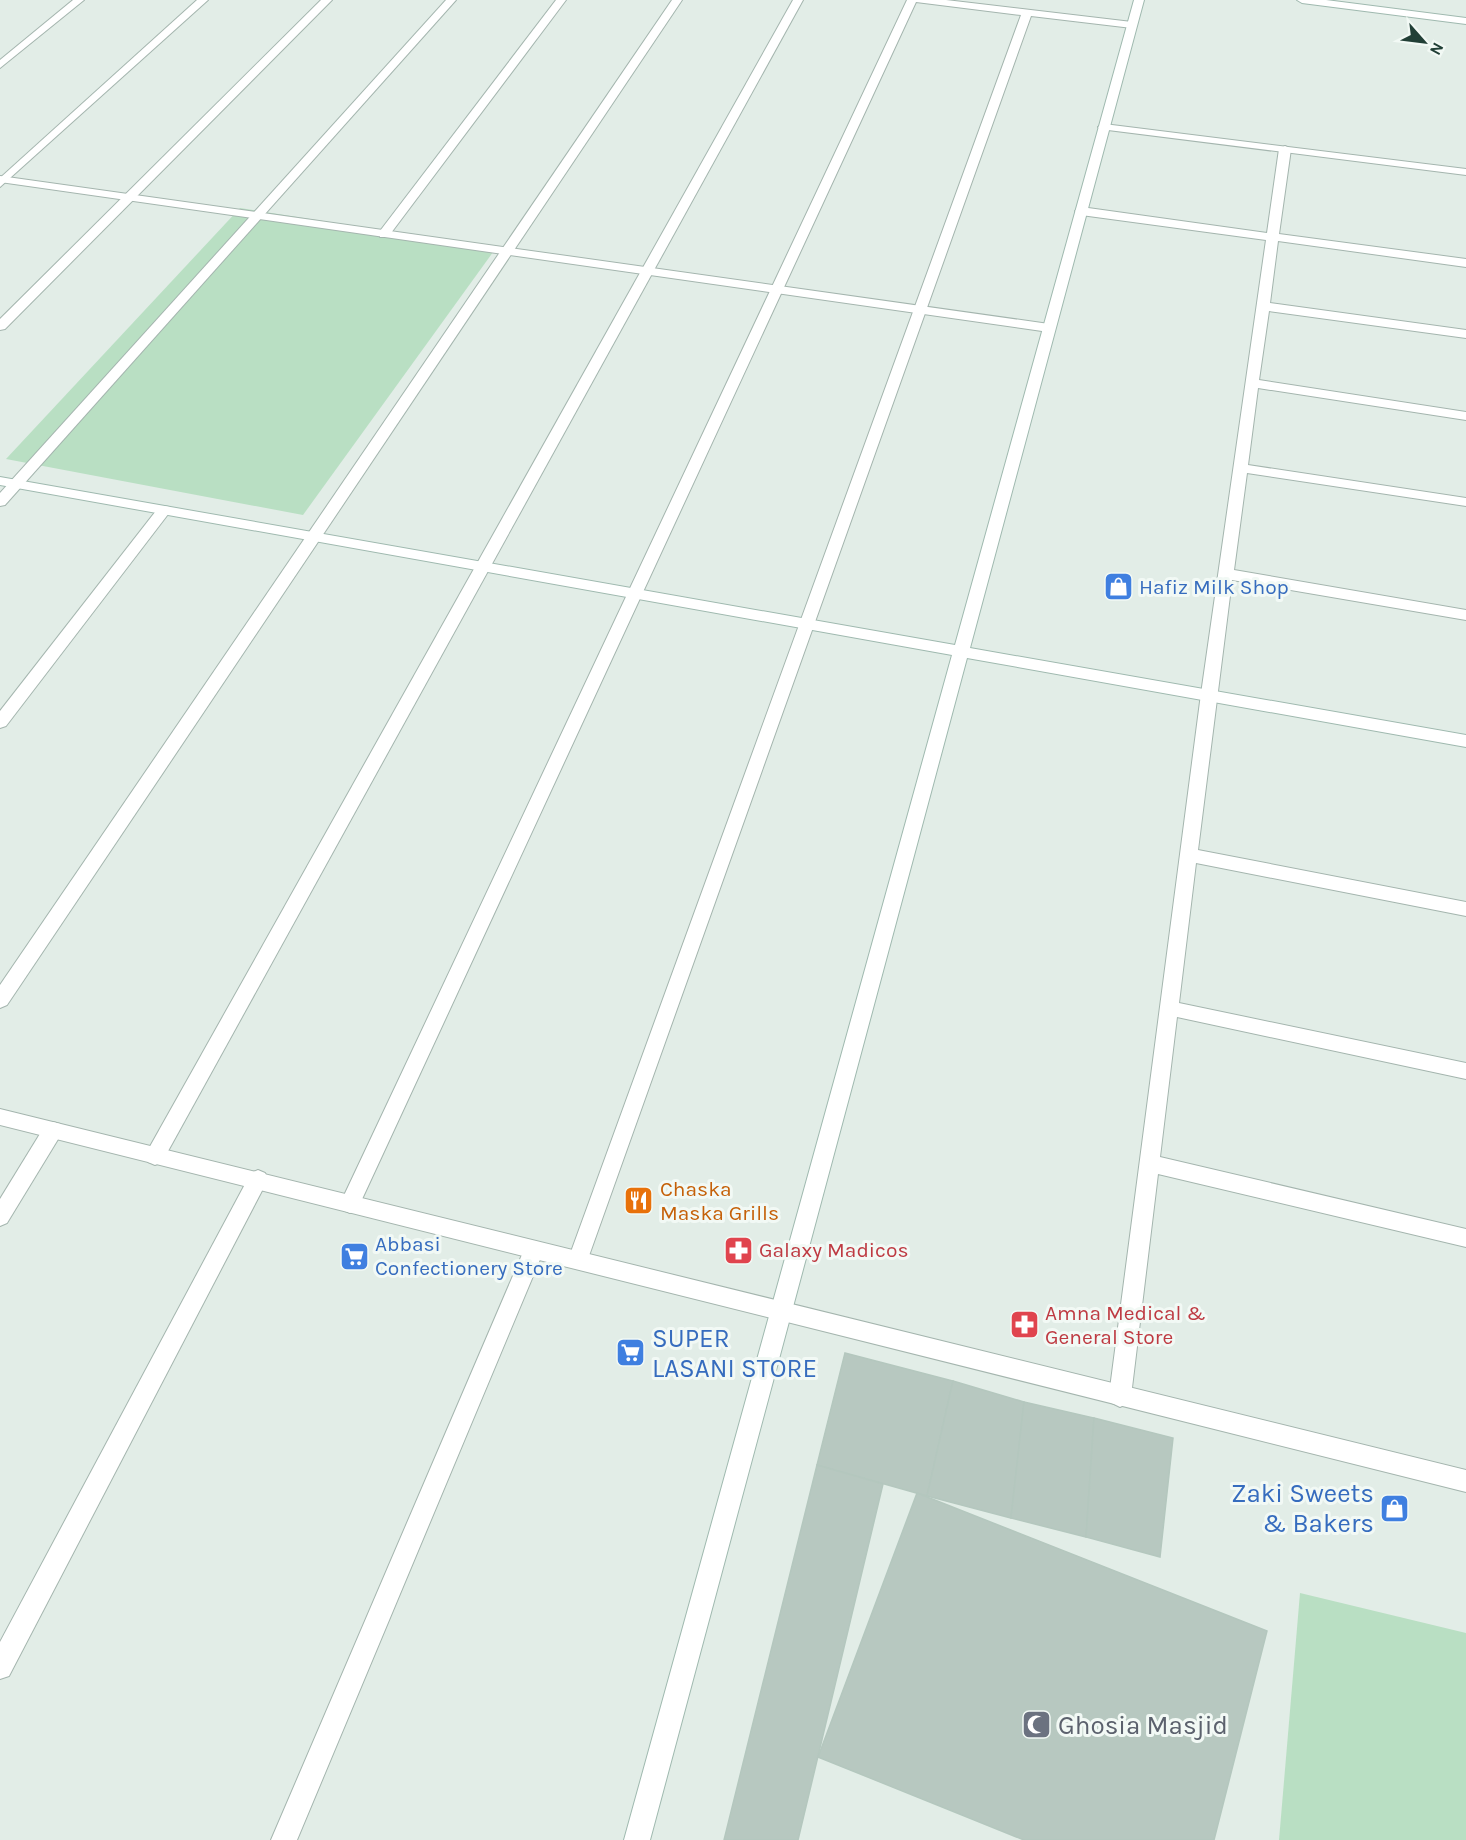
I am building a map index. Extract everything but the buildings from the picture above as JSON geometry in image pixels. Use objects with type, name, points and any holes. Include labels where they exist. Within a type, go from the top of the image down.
[{"type":"street","points":[[0,65],[79,0]]},
{"type":"street","points":[[2,181],[203,0]]},
{"type":"street","points":[[0,326],[327,0]]},
{"type":"street","points":[[0,502],[451,0]]},
{"type":"street","points":[[384,234],[561,0]]},
{"type":"street","points":[[0,1000],[677,0]]},
{"type":"street","points":[[155,1156],[798,0]]},
{"type":"street","points":[[350,1204],[912,0]]},
{"type":"street","points":[[920,0],[1132,25]]},
{"type":"street","points":[[637,1840],[1139,0]]},
{"type":"street","points":[[1302,0],[1466,21]]},
{"type":"street","points":[[578,1260],[1027,13]]},
{"type":"street","points":[[1104,127],[1466,172]]},
{"type":"street","points":[[1120,1396],[1209,694],[1285,149]]},
{"type":"street","points":[[2,181],[1049,328]]},
{"type":"street","points":[[1081,211],[1466,263]]},
{"type":"street","points":[[1263,306],[1466,334]]},
{"type":"street","points":[[1252,383],[1466,416]]},
{"type":"street","points":[[1241,468],[1466,502]]},
{"type":"street","points":[[0,481],[1466,741]]},
{"type":"street","points":[[0,722],[164,510]]},
{"type":"street","points":[[1226,574],[1466,615]]},
{"type":"street","points":[[1189,855],[1466,909]]},
{"type":"street","points":[[1169,1008],[1466,1071]]},
{"type":"street","points":[[0,1117],[258,1179],[350,1204],[1466,1481]]},
{"type":"street","points":[[0,1217],[53,1130]]},
{"type":"street","points":[[1149,1163],[1466,1238]]},
{"type":"street","points":[[0,1668],[258,1179]]},
{"type":"street","points":[[284,1840],[534,1250]]},
{"type":"green space","points":[[240,208],[496,248],[303,515],[6,459]]},
{"type":"green space","points":[[1300,1593],[1466,1633],[1466,1840],[1279,1840]]},
{"type":"place","name":"Hafiz Milk Shop","points":[[1118,587]]},
{"type":"place","name":"Chaska Maska Grills","points":[[639,1201]]},
{"type":"place","name":"Galaxy Madicos","points":[[738,1250]]},
{"type":"place","name":"Abbasi Confectionery Store","points":[[354,1256]]},
{"type":"place","name":"Amna Medical & General Store","points":[[1024,1325]]},
{"type":"place","name":"SUPER LASANI STORE","points":[[631,1353]]},
{"type":"place","name":"Zaki Sweets & Bakers","points":[[1395,1508]]},
{"type":"place","name":"Ghosia Masjid","points":[[1037,1725]]}]
